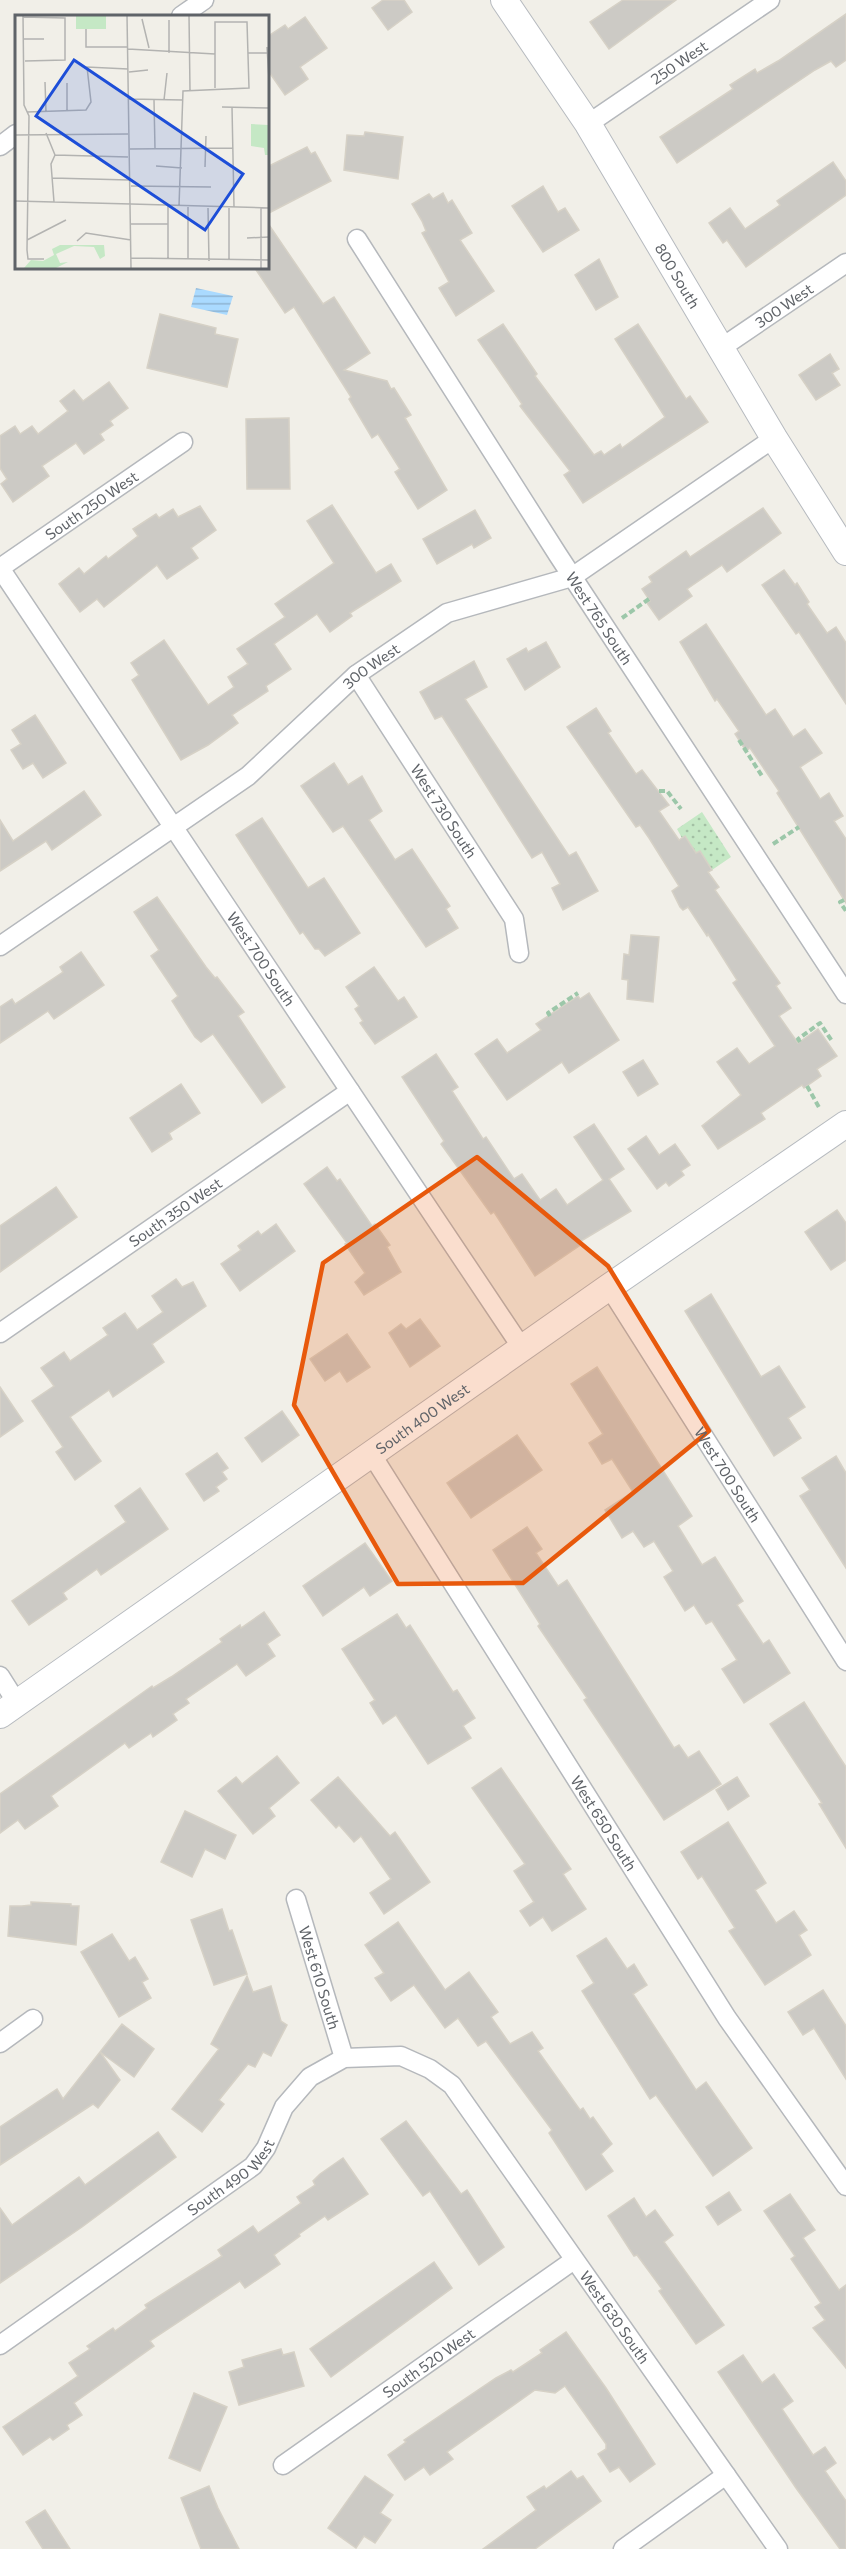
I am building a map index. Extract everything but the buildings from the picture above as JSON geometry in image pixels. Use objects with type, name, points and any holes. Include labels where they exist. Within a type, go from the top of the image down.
[{"type":"main road","name":"800 South","points":[[504,0],[588,124],[774,438],[846,552]]},
{"type":"main road","name":"South 400 West","points":[[9,1709],[609,1287],[846,1124]]},
{"type":"street","points":[[182,15],[204,0]]},
{"type":"street","name":"250 West","points":[[588,124],[770,0]]},
{"type":"street","points":[[0,146],[15,135]]},
{"type":"street","name":"West 765 South","points":[[357,239],[572,577],[846,994]]},
{"type":"street","name":"300 West","points":[[721,348],[846,263]]},
{"type":"street","name":"300 West","points":[[0,946],[248,776],[356,675],[447,614],[572,577],[774,438]]},
{"type":"street","name":"South 250 West","points":[[0,568],[183,442]]},
{"type":"street","name":"West 700 South","points":[[0,568],[522,1348]]},
{"type":"street","name":"West 730 South","points":[[356,675],[514,919],[519,953]]},
{"type":"street","name":"South 350 West","points":[[0,1333],[350,1091]]},
{"type":"street","name":"West 700 South","points":[[609,1287],[846,1661]]},
{"type":"street","name":"West 650 South","points":[[372,1455],[727,2018],[846,2186]]},
{"type":"street","points":[[0,1676],[9,1709]]},
{"type":"street","name":"West 610 South","points":[[296,1899],[344,2058]]},
{"type":"street","points":[[0,2043],[33,2019]]},
{"type":"street","name":"South 490 West","points":[[0,2345],[253,2166],[266,2148],[284,2107],[310,2077],[344,2058],[401,2056],[430,2069],[452,2085]]},
{"type":"street","name":"West 630 South","points":[[452,2085],[778,2549]]},
{"type":"street","name":"South 520 West","points":[[283,2464],[574,2260]]},
{"type":"street","points":[[623,2549],[726,2475]]},
{"type":"path","points":[[622,618],[649,599]]},
{"type":"path","points":[[740,740],[762,776]]},
{"type":"path","points":[[659,791],[667,790],[681,809]]},
{"type":"path","points":[[773,844],[799,827]]},
{"type":"path","points":[[844,900],[840,902],[846,911]]},
{"type":"path","points":[[550,1016],[548,1013],[578,993]]},
{"type":"path","points":[[800,1042],[798,1039],[820,1023],[832,1041]]},
{"type":"path","points":[[807,1086],[820,1109]]},
{"type":"highlighted area","points":[[477,1157],[608,1266],[709,1431],[523,1583],[398,1584],[294,1405],[323,1263]]},
{"type":"green space","points":[[702,812],[731,857],[712,870],[700,851],[696,853],[686,837],[682,838],[677,829]]},
{"type":"water","points":[[196,288],[233,296],[227,315],[191,307]]}]
